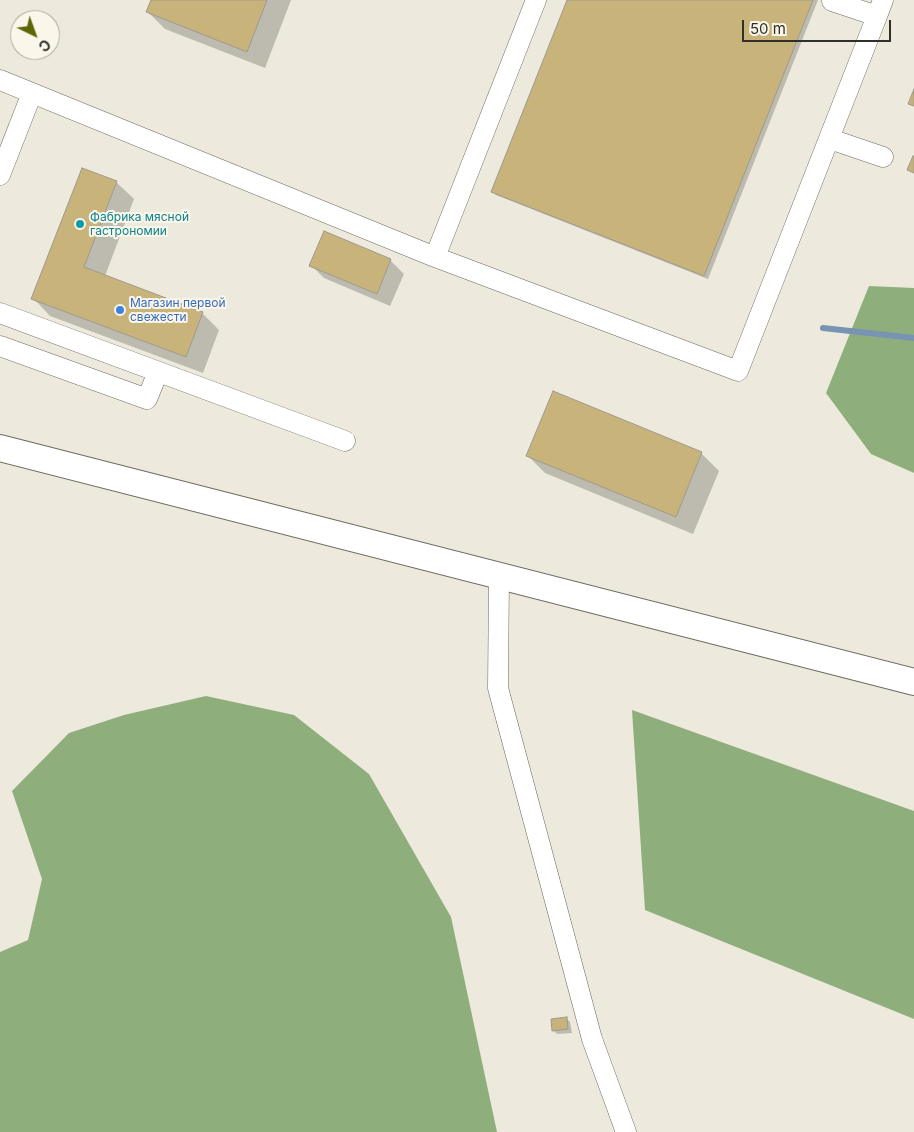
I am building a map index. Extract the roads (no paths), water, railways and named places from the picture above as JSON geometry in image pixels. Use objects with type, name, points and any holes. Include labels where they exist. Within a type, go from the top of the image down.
[{"type":"main road","points":[[0,448],[914,682]]},
{"type":"main road","points":[[882,675],[914,677]]},
{"type":"main road","points":[[882,675],[914,690]]},
{"type":"lane","points":[[435,256],[536,0]]},
{"type":"lane","points":[[0,80],[435,256],[738,371],[880,8],[832,1]]},
{"type":"lane","points":[[0,175],[32,92]]},
{"type":"lane","points":[[830,139],[883,157]]},
{"type":"lane","points":[[0,313],[345,441]]},
{"type":"lane","points":[[0,346],[147,399],[158,372]]},
{"type":"lane","points":[[499,576],[498,688],[592,1038],[626,1132]]},
{"type":"waterway","points":[[823,328],[914,338]]},
{"type":"place","name":"Фабрика мясной гастрономии","points":[[80,224]]},
{"type":"place","name":"Магазин первой свежести","points":[[120,310]]}]
